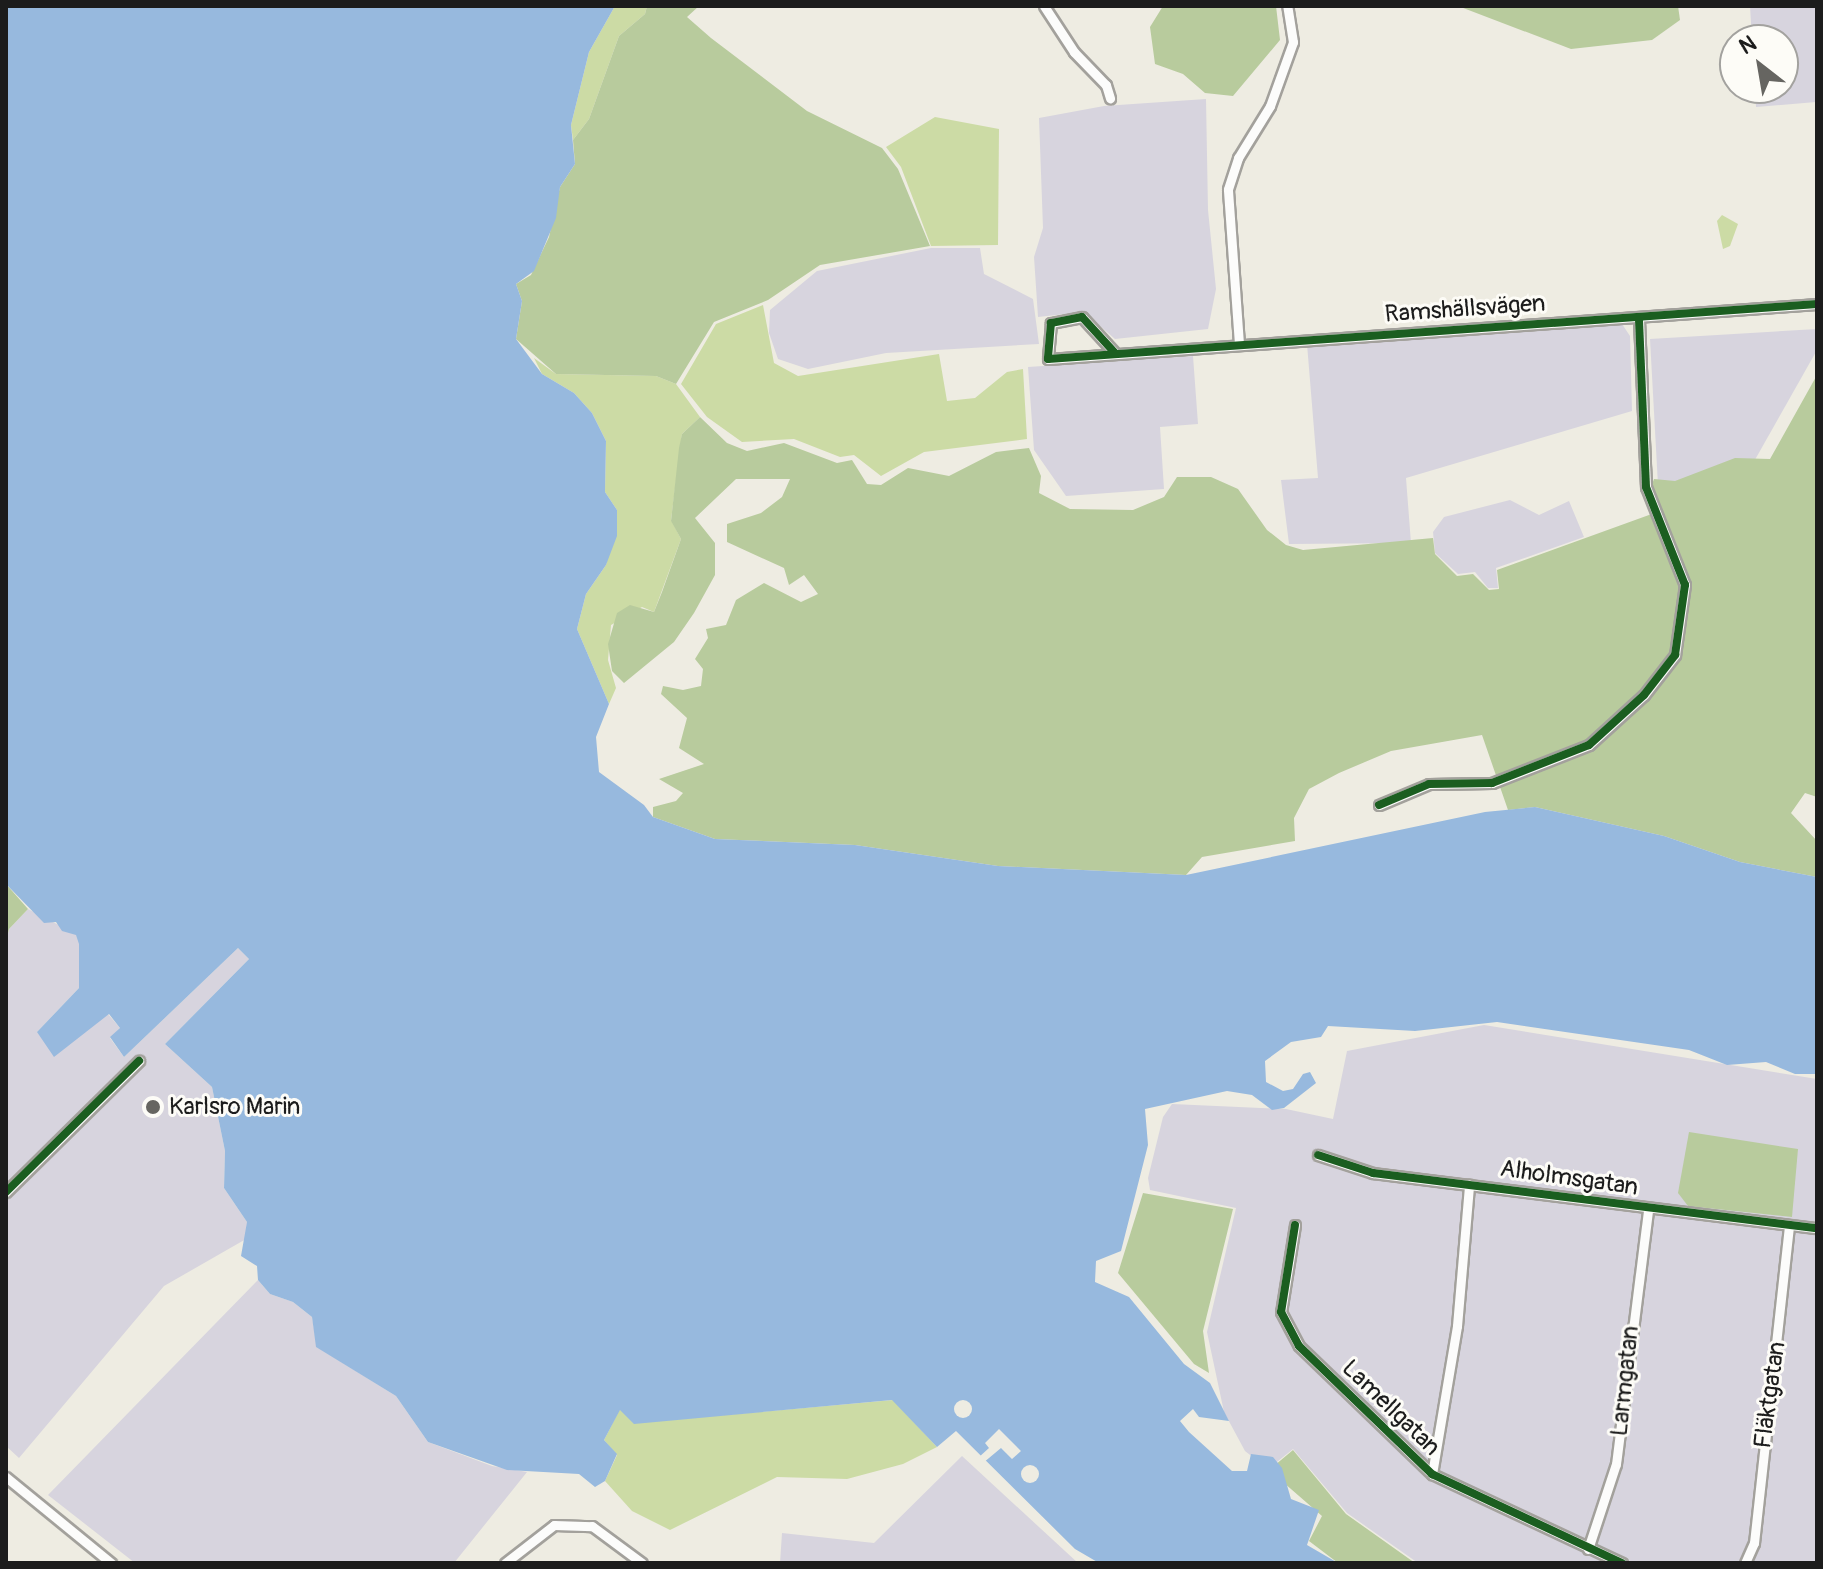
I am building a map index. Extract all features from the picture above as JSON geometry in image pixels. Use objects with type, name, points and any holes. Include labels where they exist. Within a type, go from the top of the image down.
[{"type":"street","points":[[1044,6],[1074,52],[1106,85],[1110,98]]},
{"type":"street","points":[[1239,344],[1228,189],[1238,158],[1270,106],[1293,42],[1287,6]]},
{"type":"street","name":"Ramshällsvägen","points":[[1115,353],[1082,317],[1051,323],[1048,359],[1817,304]]},
{"type":"street","points":[[1379,805],[1429,784],[1492,783],[1589,745],[1644,695],[1675,655],[1685,585],[1646,487],[1639,317]]},
{"type":"street","points":[[6,1192],[139,1061]]},
{"type":"street","name":"Alholmsgatan","points":[[1318,1155],[1373,1173],[1817,1228]]},
{"type":"street","points":[[1432,1474],[1457,1326],[1469,1185]]},
{"type":"street","name":"Larmgatan","points":[[1588,1549],[1616,1464],[1648,1209]]},
{"type":"street","name":"Lamellgatan","points":[[1295,1225],[1283,1277],[1281,1312],[1288,1331],[1432,1474],[1622,1563]]},
{"type":"street","name":"Fläktgatan","points":[[1745,1563],[1754,1543],[1789,1226]]},
{"type":"street","points":[[6,1477],[111,1563]]},
{"type":"street","points":[[505,1563],[524,1543],[554,1525],[592,1526],[642,1563]]},
{"type":"shaded area","points":[[1750,6],[1817,6],[1817,113],[1816,102],[1799,103],[1799,24],[1751,24]]},
{"type":"shaded area","points":[[1206,99],[1208,210],[1216,289],[1208,329],[1115,339],[1084,312],[1038,317],[1034,257],[1043,228],[1039,118],[1104,106]]},
{"type":"shaded area","points":[[1756,104],[1792,104],[1756,107]]},
{"type":"shaded area","points":[[931,248],[980,248],[984,274],[1033,299],[1039,344],[886,353],[808,369],[778,359],[769,333],[770,310],[817,271]]},
{"type":"shaded area","points":[[1622,324],[1630,336],[1632,411],[1406,478],[1411,543],[1289,544],[1281,480],[1318,478],[1307,344]]},
{"type":"shaded area","points":[[1817,329],[1817,350],[1752,465],[1658,485],[1650,339]]},
{"type":"shaded area","points":[[1193,356],[1198,424],[1160,427],[1164,489],[1066,496],[1034,450],[1028,367]]},
{"type":"shaded area","points":[[1510,500],[1539,515],[1569,501],[1584,537],[1496,568],[1498,588],[1488,588],[1475,572],[1458,574],[1435,553],[1433,532],[1444,517]]},
{"type":"shaded area","points":[[28,909],[76,934],[80,944],[79,988],[37,1032],[108,1014],[120,1028],[110,1038],[124,1057],[238,948],[249,959],[165,1044],[212,1087],[225,1151],[224,1188],[247,1222],[246,1239],[164,1286],[19,1458],[6,1446],[6,942],[9,929]]},
{"type":"shaded area","points":[[1484,1025],[1817,1079],[1817,1563],[1418,1563],[1347,1513],[1293,1449],[1268,1469],[1245,1451],[1224,1412],[1207,1332],[1236,1208],[1150,1190],[1148,1178],[1163,1117],[1172,1104],[1286,1109],[1333,1119],[1347,1051]]},
{"type":"shaded area","points":[[258,1280],[270,1294],[293,1302],[312,1317],[317,1347],[396,1396],[428,1442],[492,1466],[527,1472],[454,1563],[135,1563],[48,1495]]},
{"type":"shaded area","points":[[962,1456],[1078,1563],[780,1563],[782,1533],[874,1543]]},
{"type":"green space","points":[[615,6],[647,6],[645,14],[619,36],[589,119],[573,140],[571,125],[589,52]]},
{"type":"green space","points":[[647,6],[699,6],[687,17],[711,38],[807,111],[882,148],[898,169],[930,246],[820,265],[768,300],[714,322],[676,384],[656,376],[556,374],[516,339],[522,301],[516,284],[531,275],[549,237],[560,187],[575,164],[573,140],[589,119],[619,36],[645,14]]},
{"type":"green space","points":[[1163,6],[1276,6],[1280,40],[1233,96],[1205,93],[1183,74],[1155,64],[1150,27]]},
{"type":"green space","points":[[1458,6],[1678,6],[1680,20],[1652,40],[1571,49]]},
{"type":"green space","points":[[935,117],[999,129],[998,245],[931,246],[901,167],[886,147]]},
{"type":"green space","points":[[1722,215],[1738,224],[1730,246],[1723,249],[1717,221]]},
{"type":"green space","points":[[763,305],[774,363],[798,376],[939,354],[947,401],[975,398],[1007,372],[1023,369],[1027,439],[924,452],[881,476],[854,455],[840,457],[794,439],[742,442],[707,417],[681,384],[716,324]]},
{"type":"green space","points":[[534,358],[556,374],[656,376],[676,384],[700,417],[682,434],[671,520],[681,539],[654,612],[642,607],[611,625],[608,660],[616,688],[609,704],[577,629],[586,594],[606,565],[617,510],[605,492],[606,441],[592,413],[574,393],[542,374]]},
{"type":"green space","points":[[1817,375],[1817,797],[1805,793],[1791,813],[1817,841],[1817,877],[1740,862],[1664,836],[1535,807],[1508,810],[1482,735],[1391,751],[1339,773],[1309,789],[1294,818],[1295,841],[1202,857],[1186,875],[998,866],[855,845],[715,839],[653,817],[653,807],[676,801],[683,793],[659,779],[704,764],[679,748],[687,718],[661,694],[663,686],[683,690],[701,686],[703,669],[695,659],[708,638],[706,629],[726,625],[736,600],[764,583],[801,602],[818,594],[804,575],[789,585],[784,568],[727,542],[727,524],[761,513],[782,497],[790,479],[736,479],[695,518],[715,543],[715,575],[694,613],[674,642],[624,683],[612,671],[608,644],[617,613],[630,605],[654,612],[681,539],[671,521],[679,448],[682,434],[700,417],[727,443],[747,451],[784,443],[837,463],[852,460],[867,484],[881,485],[908,468],[949,476],[996,452],[1029,448],[1041,476],[1039,493],[1070,509],[1133,510],[1164,497],[1177,477],[1211,477],[1238,489],[1267,530],[1286,545],[1303,550],[1433,538],[1435,554],[1457,576],[1473,574],[1489,590],[1499,589],[1497,570],[1660,511],[1651,487],[1654,479],[1675,481],[1735,458],[1770,459]]},
{"type":"green space","points":[[6,884],[28,909],[9,929],[6,942]]},
{"type":"green space","points":[[1689,1132],[1798,1149],[1792,1217],[1688,1206],[1678,1193]]},
{"type":"green space","points":[[1143,1193],[1233,1209],[1203,1331],[1209,1373],[1194,1364],[1118,1273]]},
{"type":"green space","points":[[893,1400],[937,1447],[903,1464],[847,1479],[777,1477],[670,1530],[632,1511],[605,1481],[617,1455],[604,1440],[620,1409],[635,1423]]},
{"type":"green space","points":[[1293,1450],[1346,1514],[1415,1563],[1338,1563],[1309,1541],[1322,1516],[1269,1470]]},
{"type":"water","points":[[6,6],[615,6],[589,52],[571,125],[575,164],[560,187],[556,218],[534,271],[516,284],[522,301],[516,339],[542,374],[574,393],[592,413],[606,441],[605,492],[617,510],[617,536],[606,565],[586,594],[577,629],[609,704],[596,737],[599,772],[644,805],[653,817],[715,839],[855,845],[998,866],[1186,875],[1485,812],[1535,807],[1664,836],[1740,862],[1817,877],[1817,1074],[1795,1074],[1766,1062],[1727,1065],[1689,1050],[1497,1022],[1415,1031],[1328,1026],[1321,1037],[1291,1042],[1265,1061],[1266,1082],[1283,1091],[1293,1089],[1303,1074],[1310,1072],[1316,1083],[1284,1108],[1272,1110],[1252,1095],[1227,1091],[1145,1109],[1148,1145],[1121,1251],[1096,1261],[1095,1282],[1129,1297],[1184,1364],[1210,1383],[1229,1421],[1199,1417],[1193,1409],[1180,1421],[1189,1432],[1232,1471],[1247,1471],[1251,1454],[1273,1457],[1282,1468],[1291,1499],[1319,1510],[1307,1545],[1338,1563],[1099,1563],[1075,1549],[956,1431],[937,1447],[892,1400],[634,1424],[620,1410],[604,1440],[617,1454],[605,1481],[595,1487],[579,1474],[507,1470],[428,1442],[396,1396],[316,1347],[312,1317],[293,1302],[270,1294],[258,1280],[257,1266],[241,1256],[247,1222],[224,1188],[225,1151],[212,1087],[165,1044],[249,959],[238,948],[124,1057],[110,1037],[120,1028],[109,1014],[54,1057],[37,1032],[79,988],[79,944],[76,935],[62,931],[56,922],[44,923],[6,884]]},
{"type":"pier","points":[[959,1400],[967,1400],[972,1409],[970,1416],[959,1418],[954,1413],[954,1405]]},
{"type":"pier","points":[[999,1429],[1021,1451],[1012,1459],[1001,1448],[983,1463],[978,1458],[989,1448],[985,1443]]},
{"type":"pier","points":[[1026,1465],[1034,1465],[1039,1474],[1037,1481],[1026,1483],[1021,1478],[1021,1470]]},
{"type":"cycle path","points":[[1115,353],[1082,317],[1051,323],[1048,359],[1817,304]]},
{"type":"cycle path","points":[[1379,805],[1429,784],[1492,783],[1589,745],[1644,695],[1675,655],[1685,585],[1646,487],[1639,317]]},
{"type":"cycle path","points":[[6,1192],[139,1061]]},
{"type":"cycle path","points":[[1318,1155],[1373,1173],[1817,1228]]},
{"type":"cycle path","points":[[1295,1225],[1281,1312],[1299,1346],[1432,1474],[1622,1563]]},
{"type":"place","name":"Karlsro Marin","points":[[153,1107]]}]
